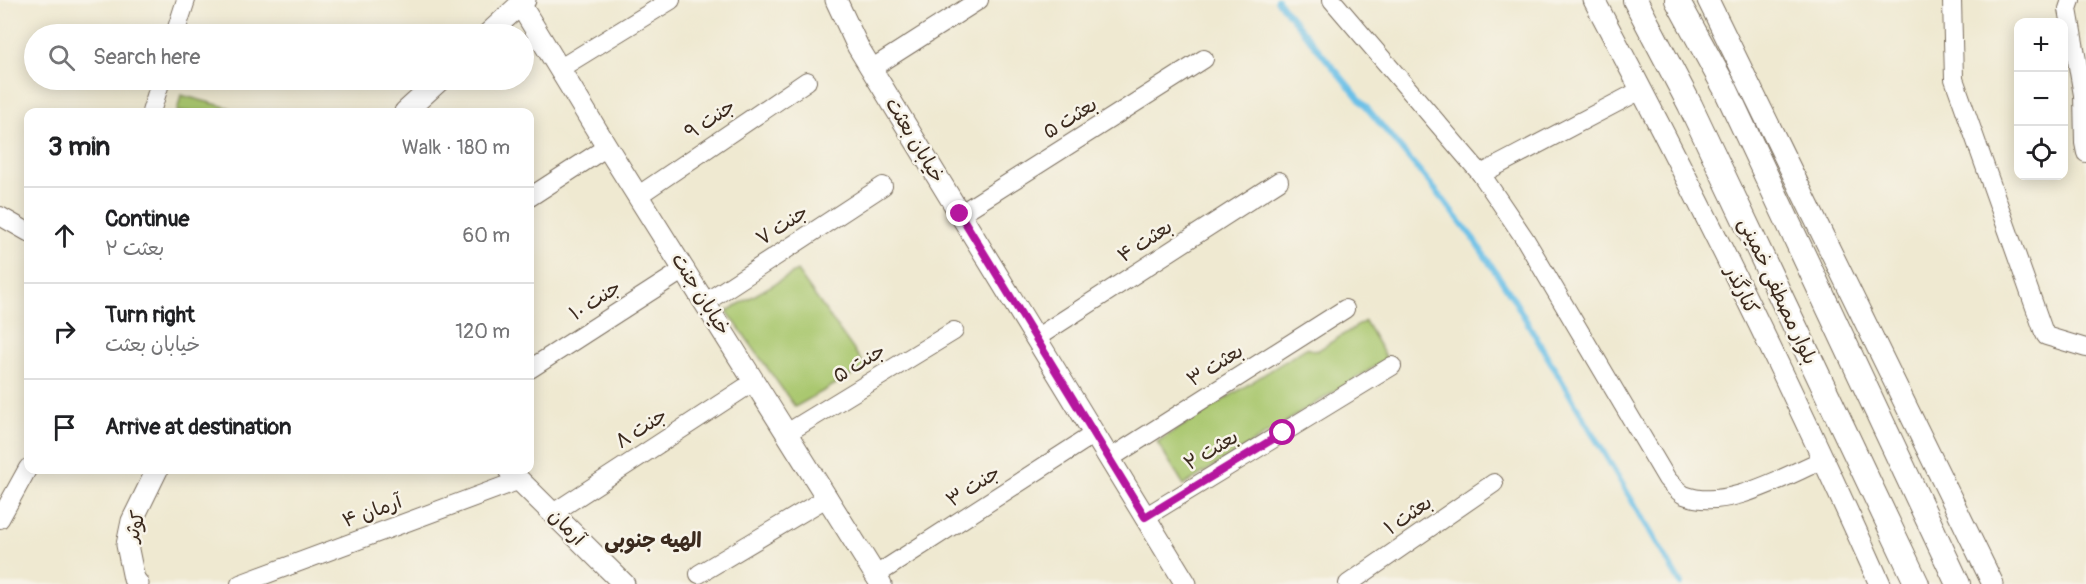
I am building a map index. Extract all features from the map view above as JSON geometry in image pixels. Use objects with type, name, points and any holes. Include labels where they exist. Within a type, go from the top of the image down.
[{"type":"main road","name":"بلوار مصطفی خمینی","points":[[1635,0],[1690,105],[1917,584]]},
{"type":"main road","name":"بلوار مصطفی خمینی","points":[[1677,0],[1725,87],[1958,584]]},
{"type":"street","points":[[178,24],[186,0]]},
{"type":"street","points":[[559,69],[671,0]]},
{"type":"street","name":"خیابان بعثت","points":[[836,0],[871,69],[1186,584]]},
{"type":"street","points":[[871,69],[979,0]]},
{"type":"street","points":[[1332,0],[1481,174],[1525,238],[1667,479],[1682,494],[1705,500],[1733,498],[1824,459]]},
{"type":"street","name":"کنارگذر","points":[[1594,0],[1734,274],[1824,459],[1880,584]]},
{"type":"street","points":[[1708,0],[1992,584]]},
{"type":"street","points":[[1952,0],[1954,80],[2043,330],[2046,336],[2086,348]]},
{"type":"street","points":[[2071,0],[2068,9],[2083,95],[2086,153]]},
{"type":"street","points":[[498,24],[521,1]]},
{"type":"street","name":"خیابان جنت","points":[[521,1],[534,24]]},
{"type":"street","name":"خیابان جنت","points":[[534,24],[607,147],[879,580]]},
{"type":"street","name":"بعثت ۵","points":[[960,214],[1204,59]]},
{"type":"street","name":"جنت ۹","points":[[639,195],[807,81]]},
{"type":"street","points":[[152,108],[158,90]]},
{"type":"street","points":[[409,108],[429,90]]},
{"type":"street","points":[[1481,174],[1641,90]]},
{"type":"street","points":[[534,194],[607,147]]},
{"type":"street","name":"بعثت ۴","points":[[1036,338],[1279,181]]},
{"type":"street","name":"جنت ۷","points":[[705,302],[883,186]]},
{"type":"street","points":[[0,216],[24,230]]},
{"type":"street","name":"جنت ۱۰","points":[[534,366],[685,269]]},
{"type":"street","name":"بعثت ۳","points":[[1109,459],[1345,309]]},
{"type":"street","name":"جنت ۵","points":[[787,433],[954,331]]},
{"type":"street","name":"بعثت ۲","points":[[1145,517],[1392,366]]},
{"type":"street","name":"جنت ۸","points":[[552,513],[755,381]]},
{"type":"street","name":"جنت ۳","points":[[879,580],[1094,434]]},
{"type":"street","points":[[0,519],[25,474]]},
{"type":"street","name":"کوثر","points":[[138,584],[134,579],[127,545],[132,521],[155,474]]},
{"type":"street","name":"آرمان","points":[[514,475],[624,584]]},
{"type":"street","name":"آرمان ۴","points":[[240,584],[514,475]]},
{"type":"street","name":"بعثت ۱","points":[[1348,584],[1494,483]]},
{"type":"street","points":[[699,574],[828,497]]},
{"type":"green space","points":[[181,95],[230,108],[178,108]]},
{"type":"green space","points":[[797,271],[866,367],[795,407],[727,311]]},
{"type":"green space","points":[[1365,321],[1387,359],[1184,485],[1157,442],[1306,348],[1317,351]]},
{"type":"waterway","points":[[1277,0],[1473,238],[1513,298],[1681,584]]},
{"type":"district","name":"الهیه جنوبی","points":[[653,540]]},
{"type":"route","points":[[960,214],[1145,517],[1283,433]]}]
